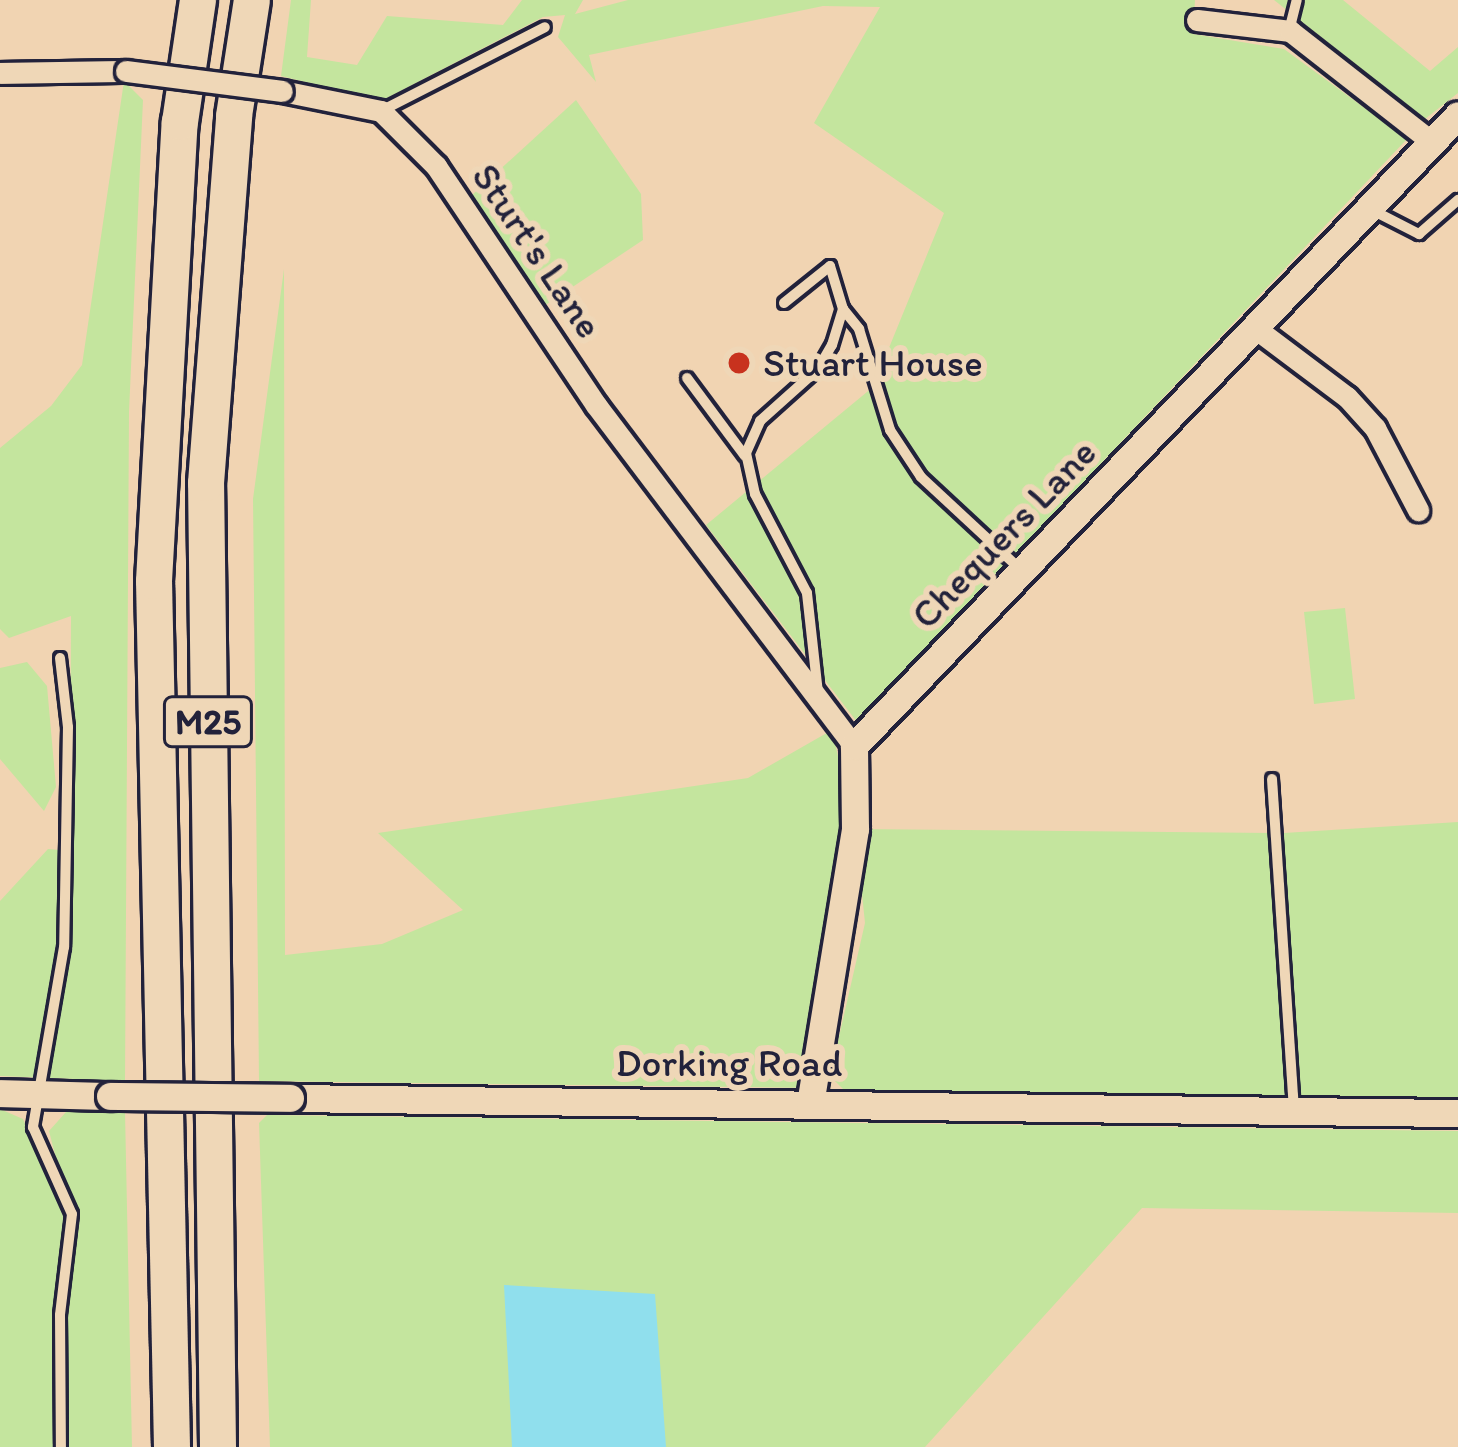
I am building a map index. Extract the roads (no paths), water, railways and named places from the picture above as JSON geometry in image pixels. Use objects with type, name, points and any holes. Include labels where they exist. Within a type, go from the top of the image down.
[{"type":"highway","name":"M25","points":[[172,1447],[154,581],[180,122],[198,0]]},
{"type":"highway","name":"M25","points":[[218,1447],[206,483],[234,116],[252,0]]},
{"type":"main road","name":"Chequers Lane","points":[[854,746],[1458,115]]},
{"type":"main road","points":[[810,1103],[855,829],[854,746]]},
{"type":"main road","name":"Dorking Road","points":[[0,1093],[1294,1107],[1458,1113]]},
{"type":"street","points":[[1197,20],[1288,31],[1431,141]]},
{"type":"street","points":[[0,73],[126,71],[282,91],[380,111]]},
{"type":"street","name":"Sturt's Lane","points":[[380,111],[436,166],[596,405],[854,746]]},
{"type":"street","points":[[1255,328],[1347,397],[1375,428],[1418,510]]},
{"type":"lane","points":[[1288,31],[1297,0]]},
{"type":"lane","points":[[380,111],[545,27]]},
{"type":"lane","points":[[1372,210],[1419,234],[1458,200]]},
{"type":"lane","points":[[784,302],[830,266],[843,309],[859,329],[890,430],[921,477],[1022,571]]},
{"type":"lane","points":[[747,458],[760,421],[818,369],[843,309]]},
{"type":"lane","points":[[687,378],[747,458],[755,494],[806,593],[819,651],[818,697]]},
{"type":"lane","points":[[60,658],[68,727],[64,947],[35,1094],[33,1127],[72,1214],[60,1315],[61,1447]]},
{"type":"lane","points":[[1272,779],[1294,1107]]},
{"type":"water","points":[[504,1285],[655,1294],[666,1447],[512,1447]]},
{"type":"place","name":"Stuart House","points":[[739,363]]}]
